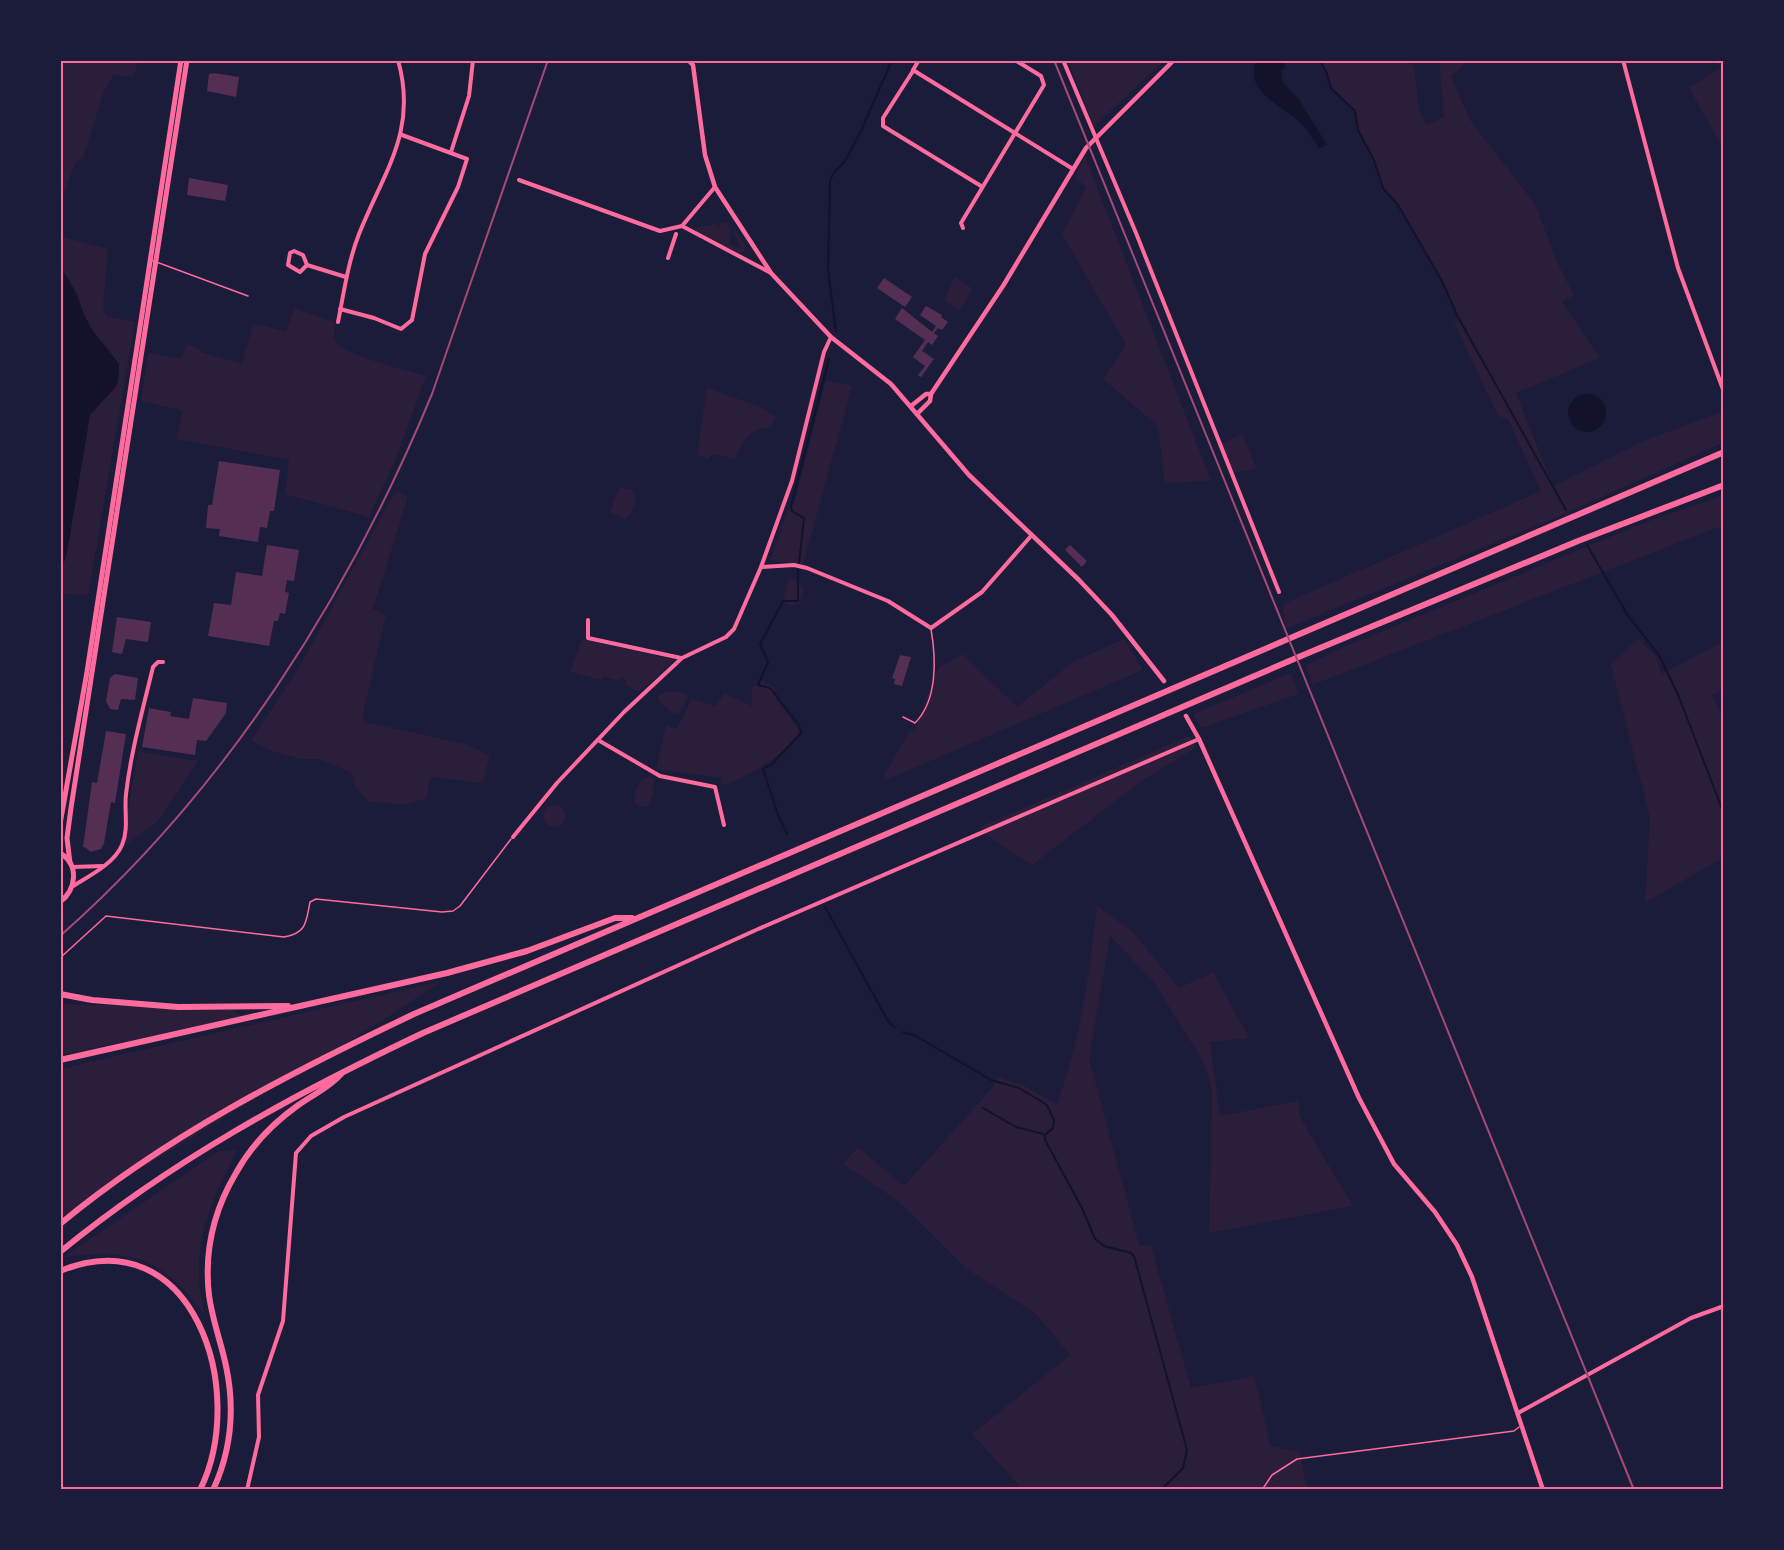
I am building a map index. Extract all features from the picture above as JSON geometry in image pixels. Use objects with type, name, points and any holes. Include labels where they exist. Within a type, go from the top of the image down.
[{"type":"highway","points":[[60,1224],[163,1149],[260,1091],[414,1014],[1724,452]]},
{"type":"highway","points":[[60,1252],[128,1199],[271,1109],[423,1033],[1308,653],[1578,541],[1724,485]]},
{"type":"highway","points":[[60,1060],[447,973],[527,951],[615,918],[635,918]]},
{"type":"highway","points":[[60,994],[92,1000],[178,1007],[255,1008],[310,1004]]},
{"type":"highway","points":[[213,1490],[223,1464],[231,1425],[229,1382],[211,1312],[208,1282],[209,1246],[218,1210],[236,1172],[263,1136],[298,1105],[333,1083],[343,1071]]},
{"type":"highway","points":[[60,1271],[87,1263],[104,1262],[138,1268],[166,1283],[190,1309],[208,1344],[218,1393],[218,1440],[200,1490]]},
{"type":"main road","points":[[60,904],[73,886],[68,838],[71,808],[182,60]]},
{"type":"main road","points":[[60,824],[188,60]]},
{"type":"main road","points":[[60,854],[71,865]]},
{"type":"street","points":[[338,322],[346,277],[360,233],[402,135],[403,91],[398,60]]},
{"type":"street","points":[[451,152],[469,96],[473,60]]},
{"type":"street","points":[[919,60],[883,118],[883,126],[981,186]]},
{"type":"street","points":[[963,228],[961,223],[981,186],[1045,82],[1041,76],[1015,60]]},
{"type":"street","points":[[1063,60],[1136,233],[1279,592]]},
{"type":"street","points":[[917,414],[930,401],[931,394],[1003,286],[1074,169],[1095,139],[1174,60]]},
{"type":"street","points":[[1623,60],[1678,268],[1724,392]]},
{"type":"street","points":[[691,62],[705,155],[715,187],[771,273],[831,338],[891,384],[969,475],[1079,580],[1112,615],[1164,681]]},
{"type":"street","points":[[913,70],[1074,169]]},
{"type":"street","points":[[340,309],[374,318],[401,329],[410,324],[425,254],[467,159],[402,135]]},
{"type":"street","points":[[519,180],[660,231],[682,226],[715,187]]},
{"type":"street","points":[[682,226],[771,273]]},
{"type":"street","points":[[668,258],[676,234]]},
{"type":"street","points":[[294,251],[303,255],[307,265],[300,272],[291,269],[288,265],[290,253],[294,251]]},
{"type":"street","points":[[307,265],[346,277]]},
{"type":"street","points":[[513,837],[557,783],[682,658],[726,637],[734,629],[761,567],[792,481],[824,352],[831,338]]},
{"type":"street","points":[[911,406],[926,394],[931,394]]},
{"type":"street","points":[[761,567],[794,565],[807,568],[888,601],[931,628],[982,592],[1031,536]]},
{"type":"street","points":[[588,620],[588,638],[682,658]]},
{"type":"street","points":[[73,886],[103,866],[122,847],[126,829],[126,795],[137,735],[153,667],[158,662],[163,662]]},
{"type":"street","points":[[1186,716],[1199,739],[1359,1098],[1394,1164],[1435,1212],[1457,1245],[1472,1277],[1543,1490]]},
{"type":"street","points":[[247,1490],[259,1437],[258,1395],[283,1321],[296,1152],[310,1136],[344,1117],[756,930],[1199,739]]},
{"type":"street","points":[[598,740],[660,776],[715,787],[724,825]]},
{"type":"street","points":[[71,865],[94,868],[103,866]]},
{"type":"street","points":[[1518,1413],[1691,1318],[1724,1306]]},
{"type":"lane","points":[[153,261],[248,296]]},
{"type":"lane","points":[[903,717],[915,723],[927,703],[935,656],[931,628]]},
{"type":"lane","points":[[60,958],[106,916],[284,937],[302,932],[307,925],[310,902],[316,898],[442,912],[453,910],[460,906],[513,837]]},
{"type":"lane","points":[[1262,1490],[1272,1475],[1297,1459],[1514,1431],[1523,1425]]},
{"type":"shaded area","points":[[60,60],[139,60],[133,77],[114,75],[104,91],[83,158],[75,163],[60,206]]},
{"type":"shaded area","points":[[1068,60],[1165,60],[1094,126]]},
{"type":"shaded area","points":[[1256,60],[1285,60],[1285,68],[1281,71],[1283,83],[1298,98],[1327,145],[1319,148],[1297,120],[1261,91],[1254,72]]},
{"type":"shaded area","points":[[1319,60],[1409,60],[1409,64],[1414,65],[1419,110],[1426,125],[1444,117],[1439,60],[1469,60],[1451,76],[1470,120],[1535,204],[1559,266],[1574,295],[1562,302],[1600,358],[1516,393],[1553,486],[1641,442],[1724,411],[1724,442],[1562,515],[1285,629],[1283,604],[1541,491],[1508,419],[1498,416],[1454,322],[1459,320],[1435,269],[1398,205],[1383,188],[1372,157],[1358,130],[1355,111],[1331,88],[1326,71]]},
{"type":"shaded area","points":[[1724,65],[1724,149],[1689,88]]},
{"type":"shaded area","points":[[1085,156],[1211,481],[1165,483],[1158,426],[1103,379],[1126,345],[1062,234],[1086,187],[1075,177]]},
{"type":"shaded area","points":[[721,223],[727,223],[731,230],[729,244],[738,248],[740,246],[733,232],[735,230],[746,246],[744,252],[739,253],[695,231],[697,227],[718,224],[716,227],[719,229]]},
{"type":"shaded area","points":[[60,236],[108,249],[103,307],[106,316],[135,322],[88,595],[60,594],[60,576],[67,552],[90,415],[100,403],[111,352],[93,331],[82,311],[79,296],[60,268]]},
{"type":"shaded area","points":[[60,268],[71,283],[93,331],[119,364],[118,382],[90,415],[67,552],[60,576]]},
{"type":"shaded area","points":[[955,277],[973,289],[959,310],[944,300]]},
{"type":"shaded area","points":[[294,308],[335,322],[335,339],[345,349],[426,376],[395,461],[369,517],[285,494],[289,460],[176,439],[183,411],[141,401],[148,353],[179,358],[183,355],[186,344],[201,349],[201,352],[242,364],[252,327],[262,325],[286,332]]},
{"type":"shaded area","points":[[826,380],[852,386],[803,565],[770,560],[788,511],[795,501]]},
{"type":"shaded area","points":[[707,388],[761,407],[776,417],[771,427],[757,430],[747,436],[735,459],[712,454],[708,459],[697,454]]},
{"type":"shaded area","points":[[1587,394],[1600,400],[1606,413],[1600,426],[1587,432],[1574,426],[1568,413],[1574,400]]},
{"type":"shaded area","points":[[1242,434],[1257,469],[1232,473],[1217,446]]},
{"type":"shaded area","points":[[619,487],[633,490],[635,498],[631,513],[626,519],[610,512]]},
{"type":"shaded area","points":[[399,491],[408,497],[373,609],[386,615],[363,714],[365,722],[465,744],[490,755],[483,783],[430,777],[426,798],[407,805],[369,802],[355,786],[352,773],[320,759],[301,759],[271,751],[251,740],[301,664],[394,493]]},
{"type":"shaded area","points":[[1724,495],[1724,525],[1312,685],[1306,666],[1332,652],[1644,523]]},
{"type":"shaded area","points":[[791,579],[799,582],[804,589],[800,602],[791,606],[783,602],[787,583]]},
{"type":"shaded area","points":[[1638,638],[1655,656],[1662,674],[1724,641],[1724,690],[1712,695],[1724,722],[1724,857],[1645,903],[1650,818],[1611,664]]},
{"type":"shaded area","points":[[582,639],[675,660],[639,692],[625,684],[627,681],[621,678],[619,681],[603,676],[601,680],[570,672]]},
{"type":"shaded area","points":[[1124,639],[1143,670],[886,780],[883,777],[910,731],[915,729],[938,668],[963,654],[1017,707],[1074,661]]},
{"type":"shaded area","points":[[1291,673],[1299,694],[1201,728],[1193,714]]},
{"type":"shaded area","points":[[760,679],[774,688],[776,699],[801,733],[774,759],[722,786],[720,778],[656,769],[666,725],[677,729],[692,699],[716,706],[724,693],[752,706],[752,688]]},
{"type":"shaded area","points":[[668,691],[685,693],[688,698],[681,711],[674,714],[658,701],[659,695]]},
{"type":"shaded area","points":[[1189,736],[1197,747],[1143,780],[1032,865],[987,836],[980,827]]},
{"type":"shaded area","points":[[138,751],[198,761],[158,821],[122,847]]},
{"type":"shaded area","points":[[649,776],[654,780],[653,794],[649,806],[643,807],[634,803],[635,791],[642,779]]},
{"type":"shaded area","points":[[554,805],[562,808],[565,816],[562,824],[554,827],[546,824],[543,816],[546,808]]},
{"type":"shaded area","points":[[1097,906],[1132,931],[1179,988],[1213,972],[1249,1038],[1210,1042],[1220,1116],[1298,1101],[1300,1117],[1353,1206],[1209,1233],[1212,1090],[1205,1065],[1154,982],[1110,936],[1089,1058],[1139,1245],[1151,1246],[1191,1388],[1254,1376],[1271,1446],[1300,1452],[1307,1490],[1023,1490],[972,1434],[1070,1355],[1037,1315],[966,1268],[899,1202],[843,1164],[858,1147],[904,1186],[993,1087],[997,1077],[1021,1084],[1057,1104],[1078,1031]]},
{"type":"shaded area","points":[[442,981],[380,1022],[60,1218],[60,1069]]},
{"type":"shaded area","points":[[60,1004],[230,1008],[244,1018],[60,1055]]},
{"type":"shaded area","points":[[237,1150],[210,1210],[201,1242],[199,1280],[204,1313],[176,1282],[151,1264],[122,1255],[92,1254],[62,1258],[219,1151]]},
{"type":"building","points":[[209,74],[239,77],[236,97],[207,91]]},
{"type":"building","points":[[189,178],[228,185],[225,201],[187,195]]},
{"type":"building","points":[[884,278],[912,297],[905,307],[877,288]]},
{"type":"building","points":[[926,306],[942,315],[941,317],[948,322],[942,330],[938,328],[934,333],[938,336],[932,345],[928,342],[922,351],[934,359],[921,377],[918,375],[925,366],[913,357],[925,340],[895,319],[902,308],[932,332],[936,326],[920,315]]},
{"type":"building","points":[[219,461],[280,470],[274,511],[270,511],[267,528],[260,527],[258,542],[219,536],[220,529],[206,528],[208,505],[212,505]]},
{"type":"building","points":[[267,545],[299,550],[294,581],[287,580],[285,592],[289,593],[285,614],[280,613],[278,621],[274,621],[269,646],[208,636],[214,603],[231,605],[236,572],[262,576]]},
{"type":"building","points":[[1070,545],[1087,561],[1082,567],[1065,550]]},
{"type":"building","points":[[117,617],[151,622],[148,642],[126,639],[122,654],[112,652]]},
{"type":"building","points":[[900,655],[911,657],[902,686],[894,684],[895,679],[892,678]]},
{"type":"building","points":[[115,674],[138,678],[135,700],[121,699],[118,710],[110,709],[106,701],[110,678]]},
{"type":"building","points":[[193,698],[227,703],[226,713],[206,741],[197,740],[195,755],[142,747],[149,708],[171,712],[170,716],[189,719]]},
{"type":"building","points":[[106,731],[126,734],[115,803],[111,802],[104,843],[101,849],[91,852],[83,846],[92,782],[97,783]]},
{"type":"waterway","points":[[836,331],[828,270],[830,182],[861,131],[892,60]]},
{"type":"waterway","points":[[1319,60],[1326,71],[1331,88],[1355,111],[1358,130],[1374,160],[1383,188],[1398,205],[1442,281],[1458,317],[1566,510]]},
{"type":"waterway","points":[[799,563],[804,518],[792,511],[791,506],[829,359]]},
{"type":"waterway","points":[[1587,545],[1627,614],[1660,657],[1679,697],[1724,814]]},
{"type":"waterway","points":[[787,834],[778,815],[763,769],[772,764],[801,733],[799,725],[770,688],[758,685],[768,662],[760,644],[783,601],[798,601],[798,568]]},
{"type":"waterway","points":[[825,907],[888,1021],[895,1028]]},
{"type":"waterway","points":[[903,1032],[916,1036],[991,1080],[1019,1088],[1047,1105],[1054,1120],[1053,1128],[1045,1135],[1045,1140],[1082,1208],[1095,1239],[1104,1246],[1131,1253],[1134,1256],[1187,1450],[1183,1468],[1161,1490]]},
{"type":"waterway","points":[[983,1108],[1016,1127],[1043,1134]]},
{"type":"railway","points":[[60,936],[120,879],[176,818],[229,754],[277,686],[321,616],[362,544],[399,470],[432,394],[548,60]]},
{"type":"railway","points":[[1054,60],[1634,1490]]}]
